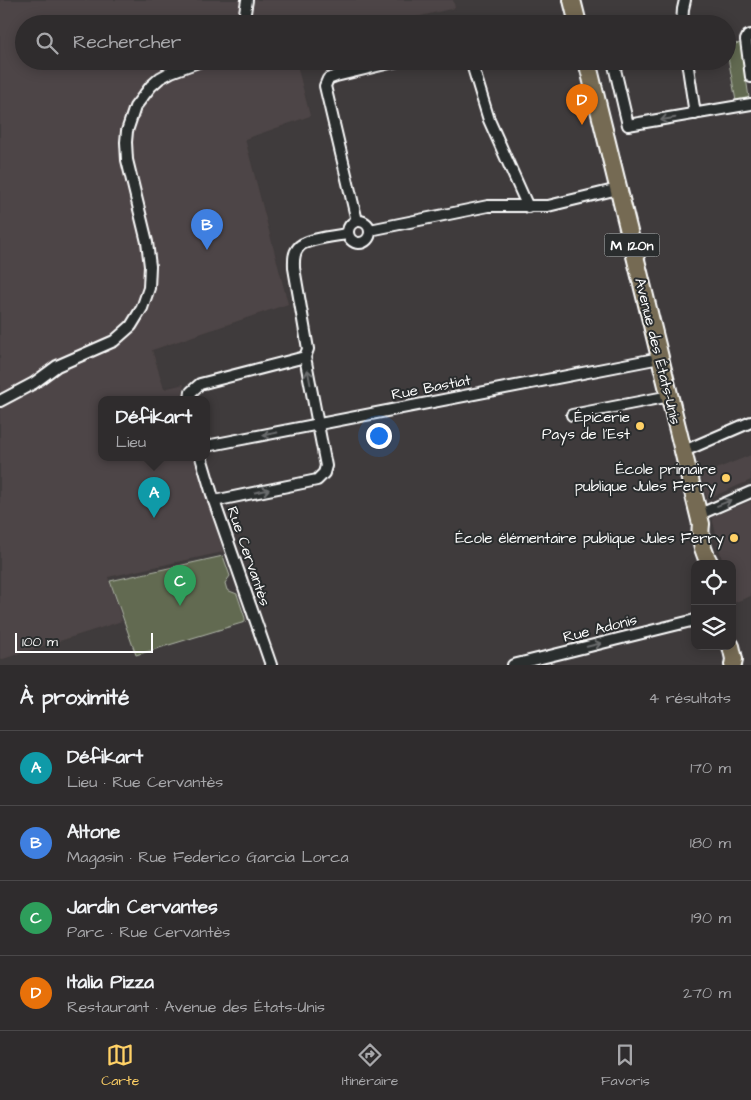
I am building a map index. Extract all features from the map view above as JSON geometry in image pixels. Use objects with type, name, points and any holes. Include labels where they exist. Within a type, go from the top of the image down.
[{"type":"main road","points":[[572,0],[576,15]]},
{"type":"main road","name":"Avenue des États-Unis","points":[[589,70],[699,518],[707,532],[712,554],[711,560]]},
{"type":"street","points":[[245,15],[247,0]]},
{"type":"street","points":[[683,15],[685,0]]},
{"type":"street","points":[[748,37],[751,76]]},
{"type":"street","points":[[0,401],[34,383],[57,366],[114,341],[131,326],[142,308],[150,288],[150,266],[127,160],[127,131],[135,107],[143,96],[160,78],[176,70]]},
{"type":"street","points":[[357,221],[325,86],[328,79],[361,70]]},
{"type":"street","points":[[474,70],[489,120],[528,207]]},
{"type":"street","points":[[615,70],[628,125],[751,104]]},
{"type":"street","points":[[688,70],[695,114]]},
{"type":"street","points":[[370,230],[488,206],[548,206],[618,190]]},
{"type":"street","points":[[357,221],[366,224],[370,230],[366,240],[360,243],[350,240],[348,234],[348,227],[357,221]]},
{"type":"street","points":[[214,501],[317,480],[324,473],[326,466],[305,357],[308,349],[294,268],[294,258],[299,246],[307,242],[348,234]]},
{"type":"street","points":[[190,396],[191,392],[200,384],[305,357]]},
{"type":"street","name":"Rue Bastiat","points":[[210,445],[660,358]]},
{"type":"street","points":[[572,415],[670,396]]},
{"type":"street","points":[[683,450],[751,422]]},
{"type":"street","name":"Rue Cervantès","points":[[202,461],[270,665]]},
{"type":"street","points":[[699,518],[707,510],[751,492]]},
{"type":"street","name":"Rue Adonis","points":[[513,665],[691,621]]},
{"type":"shaded area","points":[[0,0],[453,0],[455,8],[425,15],[15,15],[15,70],[298,70],[310,116],[245,139],[288,304],[152,350],[164,389],[184,384],[182,396],[98,396],[98,461],[197,461],[223,552],[108,577],[122,621],[0,660]]},
{"type":"shaded area","name":"École primaire publique Jules Ferry","points":[[751,455],[751,480],[707,499],[701,475]]},
{"type":"shaded area","name":"École élémentaire publique Jules Ferry","points":[[751,501],[751,596],[736,602],[736,560],[722,560],[712,517]]},
{"type":"green space","points":[[741,43],[749,98],[736,101],[730,70],[736,70],[736,44]]},
{"type":"green space","points":[[223,556],[230,576],[225,583],[227,590],[237,594],[245,622],[136,655],[110,581]]},
{"type":"place","name":"Italia Pizza","points":[[582,125]]},
{"type":"place","name":"Altone","points":[[207,250]]},
{"type":"place","name":"Épicerie Pays de l'Est","points":[[640,426]]},
{"type":"place","name":"École primaire publique Jules Ferry","points":[[726,478]]},
{"type":"place","name":"Défikart","points":[[154,518]]},
{"type":"place","name":"École élémentaire publique Jules Ferry","points":[[734,538]]},
{"type":"place","name":"Jardin Cervantes","points":[[180,606]]}]
